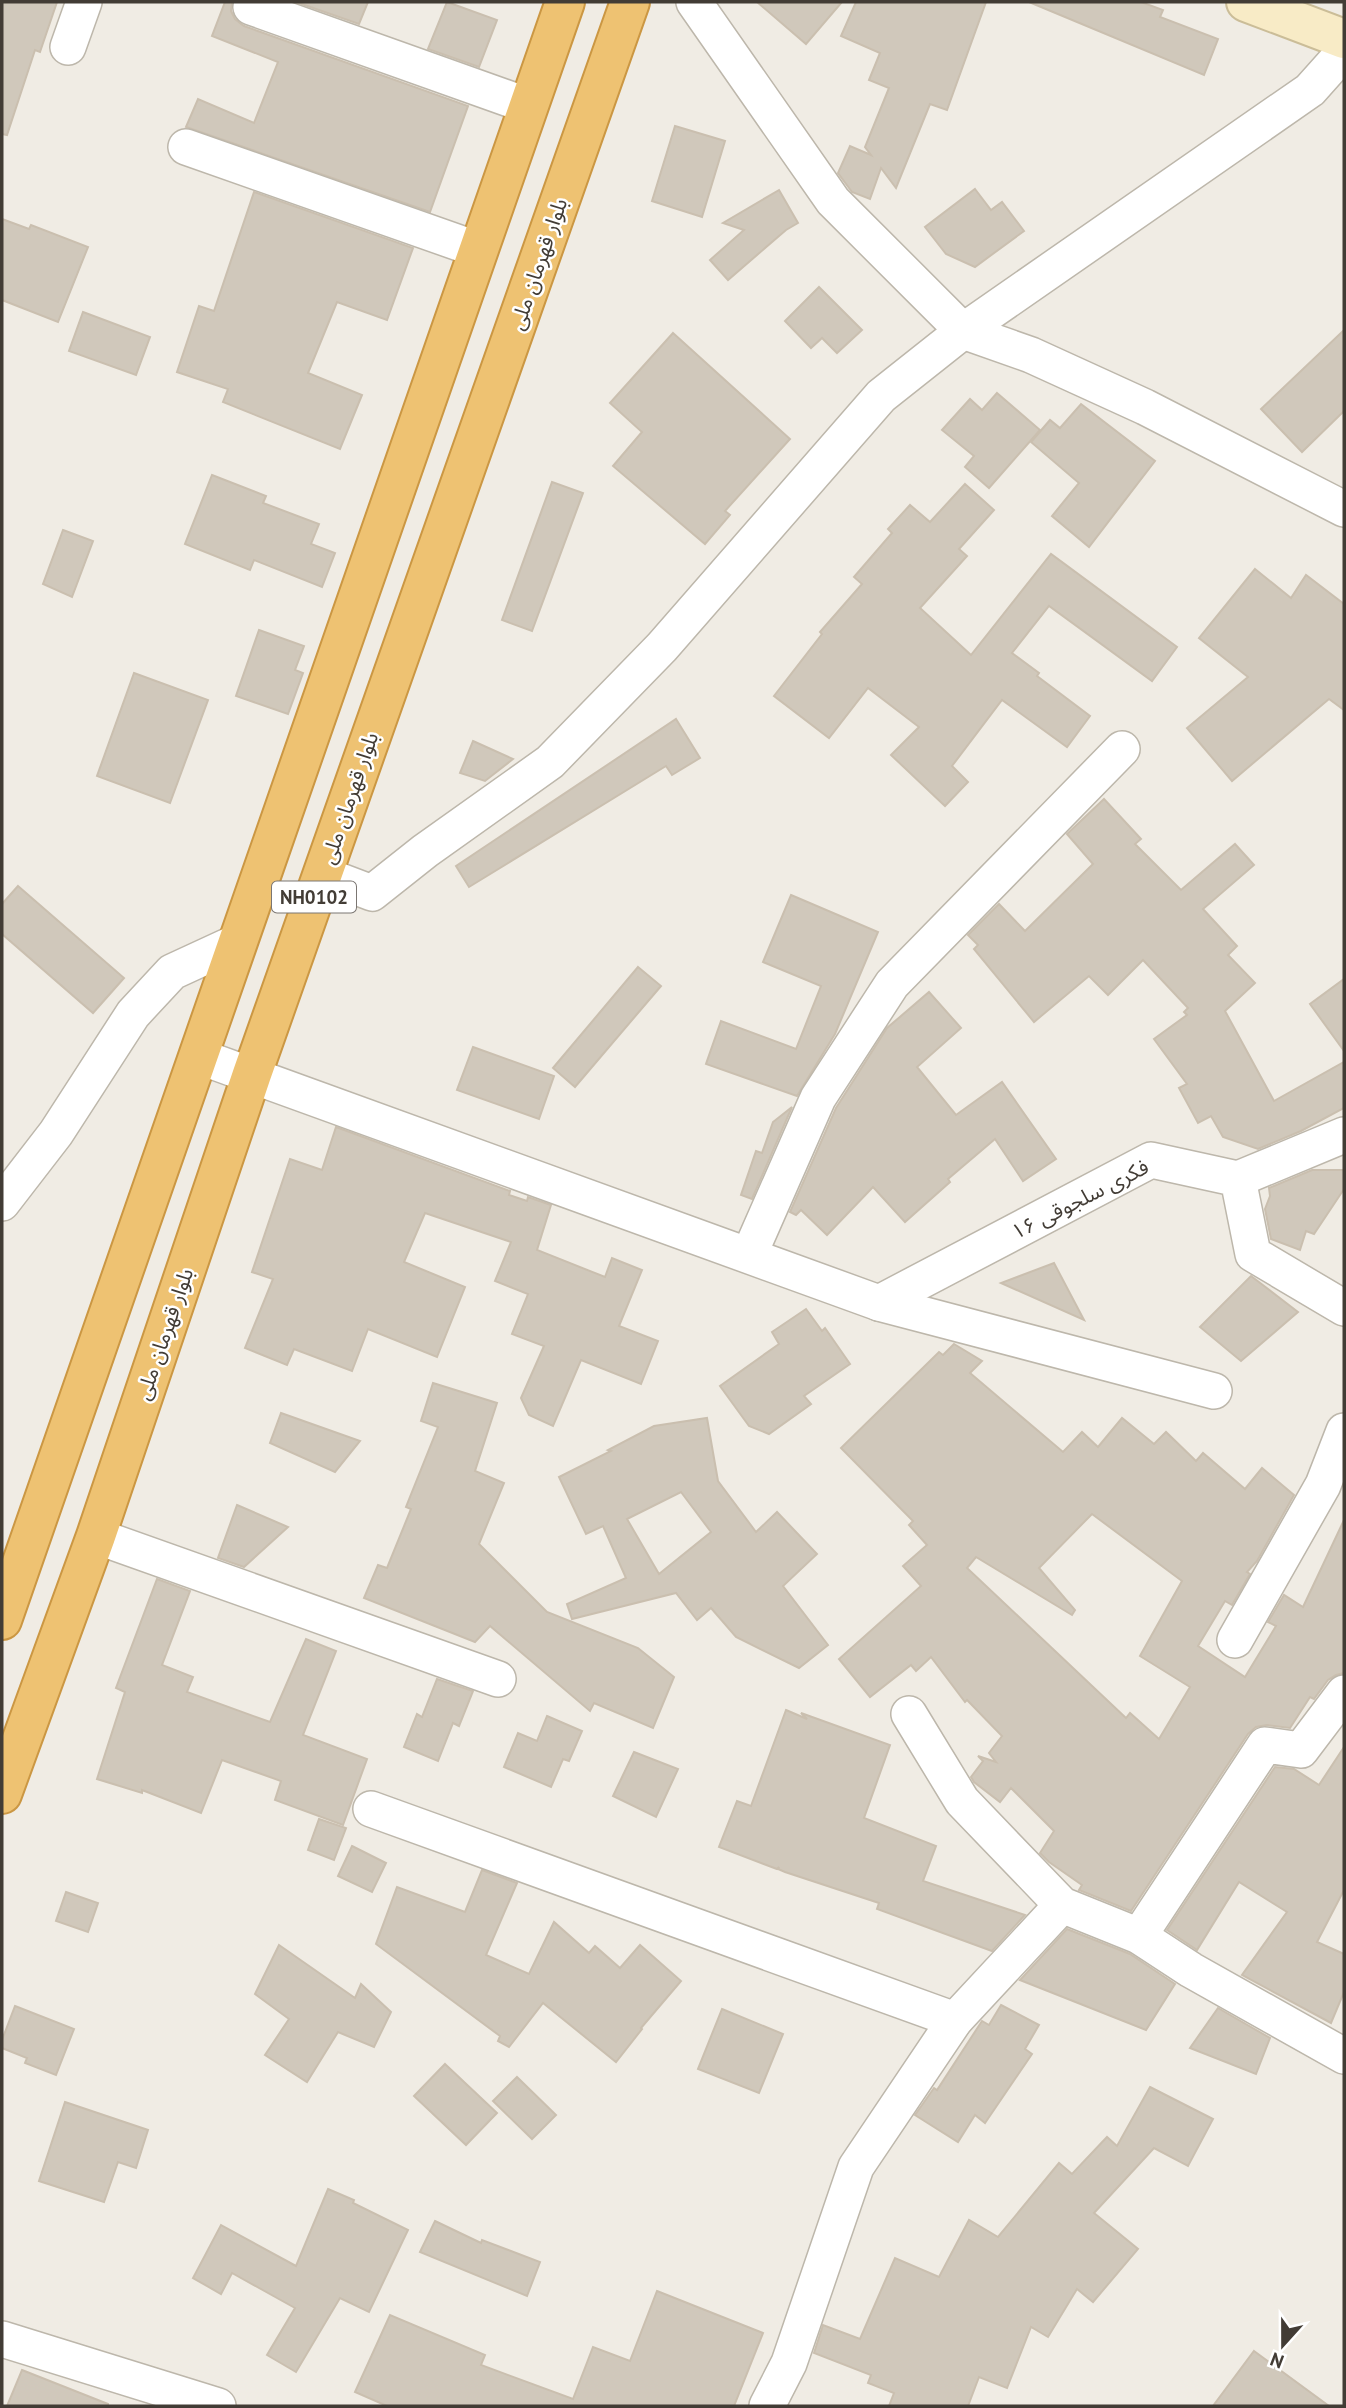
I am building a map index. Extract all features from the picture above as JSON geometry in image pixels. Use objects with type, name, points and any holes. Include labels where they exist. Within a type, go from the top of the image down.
[{"type":"highway","name":"NH0102","points":[[2,1620],[565,2]]},
{"type":"highway","name":"بلوار قهرمان ملی","points":[[2,1794],[96,1536],[252,1074],[630,2]]},
{"type":"main road","points":[[1246,2],[1344,39]]},
{"type":"street","points":[[68,47],[84,2]]},
{"type":"street","points":[[694,2],[833,201],[963,331],[1031,355],[1145,407],[1344,509]]},
{"type":"street","points":[[251,7],[529,106]]},
{"type":"street","points":[[322,874],[372,893],[425,851],[550,762],[662,647],[881,396],[963,331],[1310,90],[1344,52]]},
{"type":"street","points":[[186,147],[479,250]]},
{"type":"street","points":[[749,1255],[818,1098],[892,984],[1122,749]]},
{"type":"street","points":[[2,1203],[56,1133],[133,1014],[172,972],[237,942]]},
{"type":"street","points":[[198,1055],[879,1303],[1214,1391]]},
{"type":"street","points":[[1344,1135],[1238,1180],[1252,1254],[1344,1308]]},
{"type":"street","name":"فکری سلجوقی ۱۶","points":[[879,1303],[1151,1160],[1238,1180]]},
{"type":"street","points":[[1235,1640],[1323,1485],[1344,1431]]},
{"type":"street","points":[[96,1536],[498,1679]]},
{"type":"street","points":[[1139,1936],[1265,1745],[1301,1750],[1344,1693]]},
{"type":"street","points":[[909,1714],[962,1801],[1062,1905],[1139,1936],[1191,1970],[1344,2056]]},
{"type":"street","points":[[371,1809],[955,2020]]},
{"type":"street","points":[[767,2406],[789,2363],[856,2167],[955,2020],[1062,1905]]},
{"type":"street","points":[[2,2339],[218,2406]]},
{"type":"building","points":[[2,2],[57,2],[40,52],[35,50],[7,135],[2,134]]},
{"type":"building","points":[[225,2],[232,2],[231,11],[235,19],[244,26],[468,106],[430,212],[186,127],[198,99],[254,123],[278,62],[212,36]]},
{"type":"building","points":[[296,2],[368,2],[359,24]]},
{"type":"building","points":[[447,2],[497,20],[479,67],[428,49]]},
{"type":"building","points":[[757,2],[842,2],[806,44]]},
{"type":"building","points":[[856,2],[986,2],[947,110],[930,104],[896,188],[881,168],[870,199],[852,192],[838,173],[850,146],[871,155],[865,147],[889,88],[869,80],[880,53],[841,36]]},
{"type":"building","points":[[1029,2],[1141,2],[1163,10],[1160,17],[1218,39],[1204,75]]},
{"type":"building","points":[[675,126],[725,141],[702,217],[652,201]]},
{"type":"building","points":[[975,189],[991,210],[1002,202],[1024,231],[975,267],[946,254],[925,227]]},
{"type":"building","points":[[779,190],[798,223],[786,230],[728,280],[710,260],[744,230],[723,223]]},
{"type":"building","points":[[254,192],[413,248],[387,320],[337,302],[308,373],[362,395],[340,449],[223,402],[228,389],[177,372],[199,306],[214,311]]},
{"type":"building","points":[[2,219],[29,229],[31,225],[88,247],[58,322],[2,300]]},
{"type":"building","points":[[819,287],[862,330],[837,353],[822,338],[811,348],[785,321]]},
{"type":"building","points":[[83,312],[150,337],[136,375],[69,351]]},
{"type":"building","points":[[1344,330],[1344,411],[1302,452],[1261,409]]},
{"type":"building","points":[[673,333],[790,439],[725,511],[730,515],[705,544],[613,466],[642,432],[610,403]]},
{"type":"building","points":[[997,393],[1040,430],[989,488],[965,467],[974,456],[942,430],[970,399],[982,410]]},
{"type":"building","points":[[1081,404],[1155,461],[1089,547],[1052,516],[1079,483],[1031,442],[1050,420],[1060,428]]},
{"type":"building","points":[[212,475],[266,496],[263,503],[319,524],[311,544],[335,553],[322,587],[254,560],[250,570],[185,544]]},
{"type":"building","points":[[552,482],[583,493],[532,631],[502,620]]},
{"type":"building","points":[[965,484],[994,510],[959,549],[967,556],[920,608],[971,655],[1051,554],[1177,647],[1152,681],[1049,606],[1012,653],[1039,673],[1037,676],[1090,716],[1067,747],[1002,700],[952,766],[968,782],[945,806],[891,755],[919,727],[868,688],[829,738],[774,696],[822,634],[820,632],[862,584],[854,577],[892,533],[888,529],[910,505],[930,522]]},
{"type":"building","points":[[63,530],[93,541],[72,597],[43,584]]},
{"type":"building","points":[[1255,569],[1291,598],[1306,575],[1344,604],[1344,710],[1329,699],[1232,781],[1187,728],[1248,677],[1199,638]]},
{"type":"building","points":[[259,630],[304,646],[295,670],[303,673],[288,714],[236,696]]},
{"type":"building","points":[[134,673],[208,700],[170,803],[97,776]]},
{"type":"building","points":[[676,719],[700,758],[672,775],[666,766],[469,887],[456,866]]},
{"type":"building","points":[[473,741],[513,759],[485,781],[460,773]]},
{"type":"building","points":[[1104,799],[1141,839],[1135,844],[1181,890],[1235,844],[1254,865],[1203,909],[1237,946],[1228,955],[1255,983],[1225,1011],[1274,1101],[1344,1062],[1344,1108],[1301,1131],[1258,1149],[1223,1137],[1211,1116],[1198,1123],[1179,1088],[1187,1084],[1154,1039],[1187,1015],[1184,1012],[1188,1008],[1143,960],[1108,995],[1089,976],[1034,1022],[974,949],[978,945],[968,935],[999,904],[1025,931],[1093,864],[1067,834]]},
{"type":"building","points":[[18,886],[124,978],[93,1013],[2,934],[2,904]]},
{"type":"building","points":[[791,895],[878,932],[835,1034],[797,1096],[706,1064],[721,1021],[796,1049],[821,986],[763,962]]},
{"type":"building","points":[[638,967],[661,986],[575,1087],[553,1068]]},
{"type":"building","points":[[1344,979],[1344,1051],[1310,1004]]},
{"type":"building","points":[[929,992],[961,1028],[917,1067],[956,1115],[1002,1082],[1056,1159],[1023,1181],[995,1139],[948,1179],[950,1182],[905,1222],[873,1187],[827,1235],[801,1210],[796,1215],[790,1212],[836,1108],[887,1028]]},
{"type":"building","points":[[473,1047],[554,1076],[539,1119],[457,1090]]},
{"type":"building","points":[[792,1107],[752,1199],[741,1195],[756,1151],[762,1153],[773,1122]]},
{"type":"building","points":[[336,1127],[510,1191],[509,1195],[527,1201],[528,1197],[551,1205],[537,1250],[605,1277],[612,1258],[642,1270],[619,1326],[658,1341],[641,1384],[581,1360],[553,1426],[529,1415],[521,1398],[544,1346],[512,1334],[528,1294],[495,1281],[511,1242],[425,1213],[404,1262],[465,1287],[437,1357],[368,1329],[352,1371],[294,1349],[287,1365],[245,1348],[273,1279],[252,1272],[290,1159],[322,1170]]},
{"type":"building","points":[[1312,1170],[1344,1170],[1344,1189],[1314,1234],[1306,1231],[1300,1250],[1271,1239],[1265,1209],[1270,1196],[1269,1188]]},
{"type":"building","points":[[1054,1263],[1084,1320],[1001,1283]]},
{"type":"building","points":[[1251,1276],[1298,1312],[1241,1361],[1200,1327]]},
{"type":"building","points":[[806,1309],[822,1331],[825,1328],[850,1364],[804,1396],[811,1404],[769,1434],[749,1426],[720,1386],[779,1344],[772,1332]]},
{"type":"building","points":[[954,1344],[982,1361],[970,1373],[1063,1452],[1082,1432],[1098,1447],[1122,1418],[1154,1444],[1166,1432],[1196,1461],[1203,1453],[1245,1489],[1262,1468],[1294,1495],[1257,1561],[1247,1572],[1250,1574],[1232,1605],[1225,1601],[1198,1646],[1245,1677],[1276,1626],[1268,1622],[1284,1595],[1303,1607],[1344,1520],[1344,1673],[1328,1680],[1314,1699],[1310,1697],[1290,1728],[1267,1725],[1256,1727],[1248,1734],[1131,1911],[1079,1890],[1082,1885],[1040,1853],[1054,1831],[1011,1788],[1000,1802],[974,1782],[971,1777],[983,1761],[978,1756],[996,1762],[989,1753],[1002,1736],[967,1700],[965,1702],[931,1657],[916,1671],[911,1665],[870,1697],[839,1659],[921,1586],[903,1566],[927,1545],[909,1525],[913,1521],[841,1448],[939,1352],[943,1355]],"holes":[[[1092,1514],[1182,1581],[1140,1656],[1190,1687],[1159,1739],[1130,1713],[1126,1718],[967,1568],[976,1557],[1072,1615],[1075,1610],[1039,1568]]]},
{"type":"building","points":[[433,1383],[497,1403],[475,1471],[504,1483],[479,1544],[547,1612],[638,1648],[674,1677],[653,1728],[594,1703],[590,1711],[490,1626],[475,1642],[364,1598],[378,1565],[387,1568],[411,1509],[406,1507],[438,1427],[421,1421]]},
{"type":"building","points":[[281,1413],[360,1441],[335,1472],[270,1443]]},
{"type":"building","points":[[707,1418],[718,1481],[756,1532],[777,1512],[817,1554],[783,1586],[828,1645],[799,1668],[736,1637],[711,1608],[697,1620],[676,1593],[572,1619],[567,1604],[626,1578],[603,1526],[586,1534],[559,1477],[654,1426]],"holes":[[[681,1492],[711,1532],[659,1574],[627,1519]]]},
{"type":"building","points":[[237,1505],[288,1527],[244,1567],[218,1558]]},
{"type":"building","points":[[157,1579],[190,1591],[162,1665],[193,1677],[187,1692],[270,1722],[306,1639],[336,1651],[303,1735],[367,1759],[343,1825],[275,1800],[281,1781],[222,1760],[201,1813],[142,1790],[142,1793],[97,1779],[125,1692],[116,1688]]},
{"type":"building","points":[[437,1679],[473,1691],[459,1726],[453,1723],[438,1761],[404,1747],[417,1714],[422,1717]]},
{"type":"building","points":[[786,1710],[890,1745],[864,1818],[936,1846],[923,1881],[1025,1915],[992,1951],[877,1909],[879,1903],[719,1847],[737,1801],[751,1806]]},
{"type":"building","points":[[547,1716],[582,1731],[569,1761],[563,1759],[551,1787],[504,1767],[518,1733],[537,1741]]},
{"type":"building","points":[[1344,1747],[1344,1890],[1317,1942],[1344,1954],[1344,1992],[1331,2023],[1242,1975],[1287,1912],[1239,1882],[1197,1950],[1167,1930],[1275,1767],[1294,1769],[1319,1785]]},
{"type":"building","points":[[634,1752],[678,1769],[656,1817],[613,1796]]},
{"type":"building","points":[[319,1819],[346,1828],[334,1860],[308,1850]]},
{"type":"building","points":[[352,1846],[386,1863],[372,1892],[338,1876]]},
{"type":"building","points":[[482,1870],[517,1883],[486,1955],[529,1974],[554,1922],[589,1953],[595,1946],[620,1968],[640,1945],[681,1981],[616,2062],[543,2003],[509,2047],[498,2041],[500,2036],[376,1944],[397,1887],[465,1912]]},
{"type":"building","points":[[66,1892],[98,1903],[88,1932],[56,1921]]},
{"type":"building","points":[[1067,1929],[1130,1954],[1175,1984],[1146,2030],[1020,1980]]},
{"type":"building","points":[[279,1945],[355,1998],[361,1984],[391,2012],[374,2047],[338,2032],[307,2082],[265,2055],[289,2019],[255,1994]]},
{"type":"building","points":[[1001,2005],[1039,2025],[1025,2049],[1032,2054],[985,2123],[975,2115],[958,2142],[915,2115],[934,2088],[937,2090],[982,2021],[989,2025]]},
{"type":"building","points":[[15,2006],[74,2029],[56,2075],[25,2063],[27,2058],[2,2048],[2,2040]]},
{"type":"building","points":[[1218,2008],[1270,2038],[1256,2074],[1190,2048]]},
{"type":"building","points":[[722,2009],[783,2034],[759,2093],[698,2069]]},
{"type":"building","points":[[445,2064],[497,2113],[466,2145],[414,2096]]},
{"type":"building","points":[[517,2077],[556,2115],[532,2139],[493,2101]]},
{"type":"building","points":[[1150,2087],[1213,2119],[1188,2166],[1154,2148],[1094,2213],[1138,2249],[1093,2302],[1077,2289],[1048,2337],[1031,2327],[1007,2388],[979,2377],[968,2406],[889,2406],[894,2393],[868,2383],[871,2375],[814,2353],[823,2325],[860,2339],[895,2258],[939,2277],[969,2220],[998,2237],[1059,2163],[1072,2174],[1107,2137],[1117,2146]]},
{"type":"building","points":[[65,2102],[148,2130],[136,2168],[118,2162],[104,2202],[39,2181]]},
{"type":"building","points":[[328,2189],[408,2230],[369,2312],[340,2298],[296,2372],[267,2355],[295,2308],[232,2273],[221,2294],[193,2278],[221,2225],[296,2266]]},
{"type":"building","points":[[435,2221],[481,2243],[482,2240],[540,2262],[527,2296],[420,2252]]},
{"type":"building","points":[[657,2291],[763,2333],[734,2406],[387,2406],[355,2392],[390,2315],[485,2355],[481,2365],[573,2399],[593,2347],[630,2361]]},
{"type":"building","points":[[1254,2351],[1329,2406],[1213,2406]]},
{"type":"building","points":[[22,2370],[108,2404],[108,2406],[7,2406]]}]
